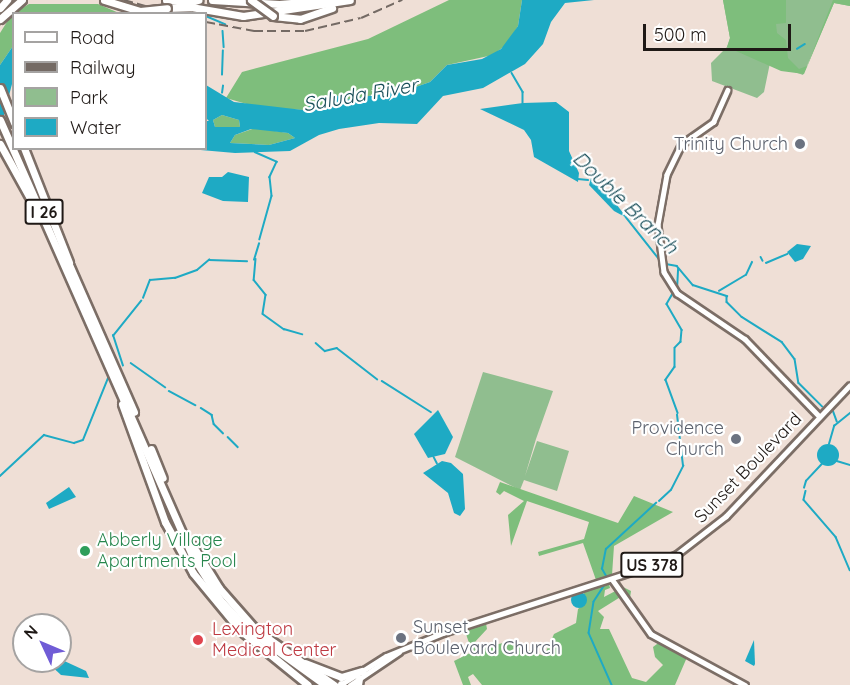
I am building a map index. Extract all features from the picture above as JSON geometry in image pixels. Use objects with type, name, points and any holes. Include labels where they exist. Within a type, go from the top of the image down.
[{"type":"highway","points":[[0,8],[7,0]]},
{"type":"highway","points":[[0,19],[22,0]]},
{"type":"highway","points":[[104,0],[140,11],[167,4],[195,1]]},
{"type":"highway","points":[[212,0],[279,4],[327,0]]},
{"type":"highway","points":[[250,0],[273,16],[300,19],[352,0]]},
{"type":"highway","points":[[167,4],[239,16],[352,0]]},
{"type":"highway","points":[[177,6],[195,1]]},
{"type":"highway","points":[[0,88],[9,129]]},
{"type":"highway","name":"I 26","points":[[0,111],[9,129]]},
{"type":"highway","name":"I 26","points":[[0,120],[9,129]]},
{"type":"highway","points":[[0,144],[62,259]]},
{"type":"highway","name":"I 26","points":[[17,150],[197,554],[230,603],[272,644],[338,684]]},
{"type":"highway","name":"I 26","points":[[18,150],[62,259],[186,543],[220,600],[262,643],[325,685]]},
{"type":"highway","points":[[25,150],[74,275]]},
{"type":"highway","points":[[121,393],[121,402],[162,516],[188,566],[236,626],[307,685]]},
{"type":"highway","points":[[272,644],[340,677],[362,671]]},
{"type":"highway","points":[[327,672],[338,684]]},
{"type":"main road","name":"Sunset Boulevard","points":[[338,684],[400,650],[453,628],[612,579],[664,560],[699,539],[726,516],[850,385]]},
{"type":"main road","name":"Sunset Boulevard","points":[[350,685],[358,682],[400,650]]},
{"type":"street","points":[[728,90],[714,122],[684,142],[670,166],[658,222],[663,267],[675,290],[745,339],[818,418]]},
{"type":"street","points":[[612,579],[651,634],[745,685]]},
{"type":"green space","points":[[449,0],[522,0],[518,26],[507,44],[493,55],[447,65],[430,82],[410,89],[345,100],[337,96],[325,107],[312,106],[303,110],[257,107],[226,98],[242,72],[368,39]]},
{"type":"green space","points":[[723,0],[850,0],[850,6],[834,3],[803,75],[770,63],[764,92],[757,98],[712,81],[711,63],[727,47],[730,38]]},
{"type":"green space","points":[[723,0],[786,0],[786,23],[776,24],[777,33],[786,40],[788,58],[799,69],[807,66],[833,0],[850,0],[850,6],[834,3],[804,74],[781,71],[727,47],[730,38]]},
{"type":"green space","points":[[29,4],[98,4],[117,12],[15,12]]},
{"type":"green space","points":[[12,14],[12,47],[0,65],[0,33]]},
{"type":"green space","points":[[222,115],[239,120],[240,127],[215,127],[213,120]]},
{"type":"green space","points":[[255,128],[288,133],[295,138],[269,145],[230,143],[235,135]]},
{"type":"green space","points":[[483,372],[553,391],[525,476],[537,441],[569,451],[557,491],[524,480],[520,490],[455,457]]},
{"type":"green space","points":[[500,482],[618,523],[634,496],[673,512],[614,546],[612,575],[596,580],[583,543],[539,556],[538,552],[584,539],[589,522],[527,501],[511,546],[508,515],[524,501],[504,491],[500,495],[496,492]]},
{"type":"green space","points":[[608,580],[610,588],[605,590],[604,597],[623,587],[631,591],[630,598],[626,602],[622,596],[598,611],[604,617],[600,629],[609,629],[632,678],[646,682],[663,665],[655,657],[653,647],[661,641],[688,655],[675,685],[482,685],[473,674],[468,677],[471,685],[463,685],[454,661],[472,652],[463,625],[485,618],[487,629],[474,643],[475,649],[508,642],[544,656],[554,634],[576,623],[578,609],[585,603],[583,587]]},
{"type":"water","name":"Saluda River","points":[[522,0],[594,0],[565,3],[551,22],[543,44],[525,64],[483,88],[443,96],[417,124],[379,123],[339,129],[319,135],[290,151],[235,153],[200,150],[207,150],[207,121],[209,121],[207,119],[207,86],[234,102],[303,110],[314,104],[325,107],[336,95],[345,100],[410,89],[430,82],[447,65],[482,59],[501,49],[518,26]],"holes":[[[222,115],[239,120],[240,127],[215,127],[213,120]],[[251,129],[288,133],[295,138],[269,145],[230,143],[235,135]]]},
{"type":"water","points":[[12,47],[12,84],[0,131],[0,65]]},
{"type":"water","points":[[556,102],[569,112],[569,151],[579,173],[578,182],[534,157],[531,140],[524,130],[480,109],[523,103]]},
{"type":"water","points":[[228,172],[249,177],[248,202],[223,201],[202,193],[209,177],[222,177]]},
{"type":"water","points":[[591,178],[602,186],[627,218],[614,211],[589,185]]},
{"type":"water","points":[[797,244],[811,246],[803,259],[795,262],[787,252]]},
{"type":"water","points":[[438,410],[453,437],[445,454],[428,458],[414,434]]},
{"type":"water","points":[[824,444],[832,444],[839,451],[839,459],[832,466],[824,466],[817,459],[817,451]]},
{"type":"water","points":[[442,461],[451,463],[463,474],[465,509],[460,516],[454,513],[448,493],[423,473]]},
{"type":"water","points":[[69,487],[76,497],[49,509],[46,503]]},
{"type":"water","points":[[579,592],[585,594],[587,600],[585,606],[579,608],[573,606],[571,600],[573,594]]},
{"type":"water","points":[[754,640],[755,664],[754,666],[745,661]]},
{"type":"water","points":[[72,665],[86,671],[89,678],[59,673],[72,673]]},
{"type":"waterway","points":[[207,16],[225,24]]},
{"type":"waterway","points":[[223,31],[224,47]]},
{"type":"waterway","points":[[797,49],[805,44]]},
{"type":"waterway","points":[[222,75],[223,51]]},
{"type":"waterway","name":"Double Branch","points":[[512,73],[523,92],[523,104]]},
{"type":"waterway","points":[[222,93],[223,86]]},
{"type":"waterway","points":[[255,152],[277,162],[270,177],[272,196],[260,239]]},
{"type":"waterway","name":"Double Branch","points":[[578,179],[588,180]]},
{"type":"waterway","name":"Double Branch","points":[[626,217],[660,260]]},
{"type":"waterway","points":[[254,260],[259,244]]},
{"type":"waterway","points":[[766,263],[787,254]]},
{"type":"waterway","points":[[761,257],[763,261]]},
{"type":"waterway","points":[[256,259],[254,280],[266,295],[263,314],[284,329],[302,334]]},
{"type":"waterway","points":[[143,298],[150,280],[175,278],[197,270],[209,260],[247,261]]},
{"type":"waterway","points":[[719,291],[746,275],[752,262]]},
{"type":"waterway","name":"Double Branch","points":[[666,264],[677,266],[693,285],[727,296],[727,302],[742,317],[782,342],[795,359],[799,383],[822,406]]},
{"type":"waterway","points":[[677,290],[678,269]]},
{"type":"waterway","points":[[674,292],[667,304],[682,330],[681,342],[675,348],[675,367],[666,380],[678,413]]},
{"type":"waterway","points":[[123,366],[113,336],[141,301]]},
{"type":"waterway","points":[[316,343],[325,351],[337,348],[377,379]]},
{"type":"waterway","points":[[131,363],[165,387]]},
{"type":"waterway","points":[[0,476],[44,435],[74,443],[83,440],[108,378]]},
{"type":"waterway","points":[[382,381],[431,412]]},
{"type":"waterway","points":[[169,391],[195,405]]},
{"type":"waterway","points":[[201,408],[212,415],[214,424],[223,433]]},
{"type":"waterway","name":"Double Branch","points":[[833,410],[837,421]]},
{"type":"waterway","name":"Double Branch","points":[[829,444],[834,426],[850,413]]},
{"type":"waterway","points":[[659,501],[671,490],[683,466],[677,415]]},
{"type":"waterway","points":[[228,437],[238,447]]},
{"type":"waterway","points":[[434,457],[437,463]]},
{"type":"waterway","points":[[837,461],[850,465]]},
{"type":"waterway","name":"Double Branch","points":[[804,488],[806,481],[822,464]]},
{"type":"waterway","name":"Double Branch","points":[[806,491],[804,500],[836,537],[850,570]]},
{"type":"waterway","points":[[606,576],[602,569],[606,549],[656,503]]},
{"type":"waterway","points":[[605,585],[594,602],[589,633],[612,685]]},
{"type":"railway","points":[[124,0],[167,12]]},
{"type":"railway","points":[[207,22],[254,31],[305,31],[361,18],[402,0]]},
{"type":"place","name":"Trinity Church","points":[[800,144]]},
{"type":"place","name":"Providence Church","points":[[736,439]]},
{"type":"place","name":"Abberly Village Apartments Pool","points":[[85,551]]},
{"type":"place","name":"Sunset Boulevard Church","points":[[401,638]]},
{"type":"place","name":"Lexington Medical Center","points":[[198,640]]}]
